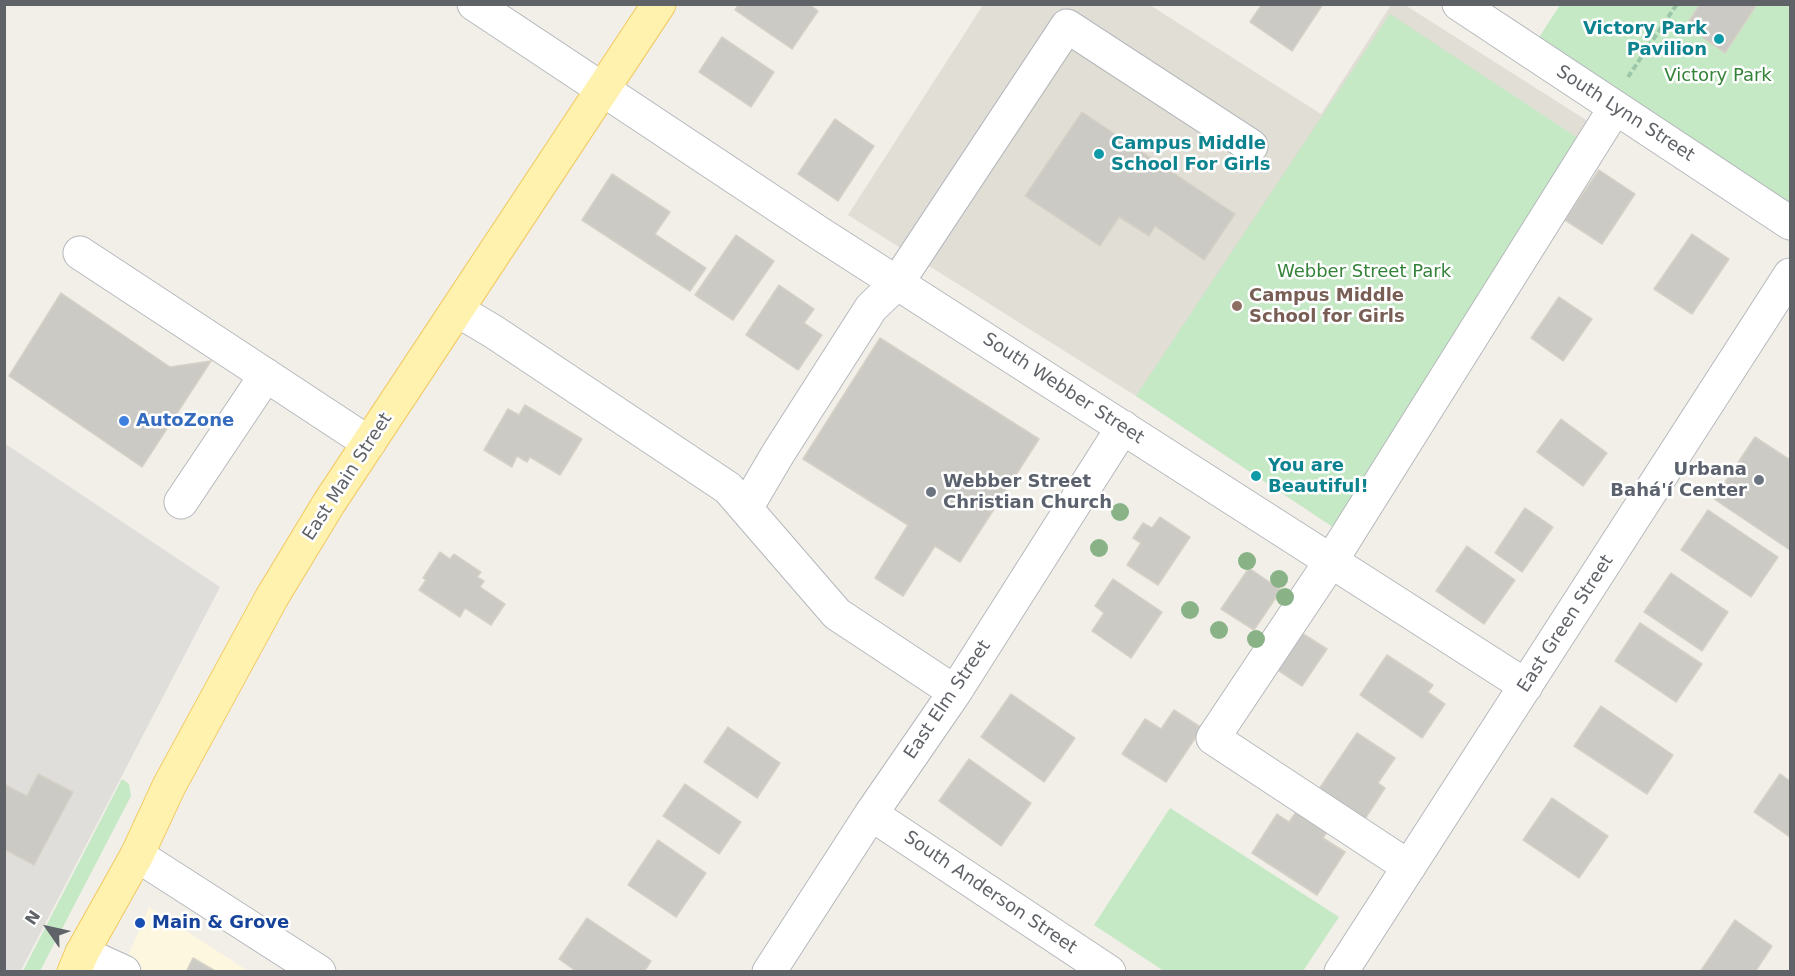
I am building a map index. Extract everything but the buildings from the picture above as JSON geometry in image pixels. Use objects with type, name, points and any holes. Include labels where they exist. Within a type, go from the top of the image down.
[{"type":"main road","name":"East Main Street","points":[[78,962],[137,855],[169,786],[272,597],[329,503],[659,4]]},
{"type":"street","name":"South Webber Street","points":[[474,4],[897,283],[1526,686]]},
{"type":"street","name":"South Lynn Street","points":[[1459,4],[1791,223]]},
{"type":"street","points":[[746,508],[871,308],[897,283],[1067,26],[1251,146]]},
{"type":"street","points":[[1408,867],[1214,738],[1331,561],[1615,108]]},
{"type":"street","points":[[80,253],[369,443]]},
{"type":"street","name":"East Green Street","points":[[1341,972],[1791,275]]},
{"type":"street","points":[[458,310],[728,488],[837,614],[955,692]]},
{"type":"street","points":[[181,502],[266,375]]},
{"type":"street","name":"East Elm Street","points":[[769,972],[955,692],[1123,428]]},
{"type":"street","name":"South Anderson Street","points":[[872,814],[1109,972]]},
{"type":"street","points":[[137,855],[280,961],[319,972]]},
{"type":"street","points":[[78,962],[124,972]]},
{"type":"path","points":[[1628,77],[1677,4]]},
{"type":"shaded area","name":"Campus Middle School for Girls","points":[[983,5],[1150,5],[1321,114],[1391,5],[1405,5],[1597,127],[1339,531],[1136,396],[848,215]]},
{"type":"shaded area","points":[[4,443],[220,587],[20,972],[4,971]]},
{"type":"shaded area","points":[[149,907],[248,971],[121,972]]},
{"type":"green space","name":"Victory Park","points":[[1560,5],[1790,5],[1790,208],[1536,42]]},
{"type":"green space","name":"Webber Street Park","points":[[1390,14],[1593,148],[1339,531],[1136,396]]},
{"type":"green space","points":[[122,779],[129,784],[131,796],[40,971],[23,971]]},
{"type":"green space","points":[[1170,808],[1339,917],[1303,971],[1164,971],[1094,925]]},
{"type":"place","name":"Victory Park Pavilion","points":[[1719,39]]},
{"type":"place","name":"Campus Middle School For Girls","points":[[1099,154]]},
{"type":"place","name":"Campus Middle School for Girls","points":[[1237,306]]},
{"type":"place","name":"AutoZone","points":[[124,421]]},
{"type":"place","name":"You are Beautiful!","points":[[1256,476]]},
{"type":"place","name":"Urbana Bahá'í Center","points":[[1759,480]]},
{"type":"place","name":"Webber Street Christian Church","points":[[931,492]]},
{"type":"place","name":"Main & Grove","points":[[140,923]]}]
